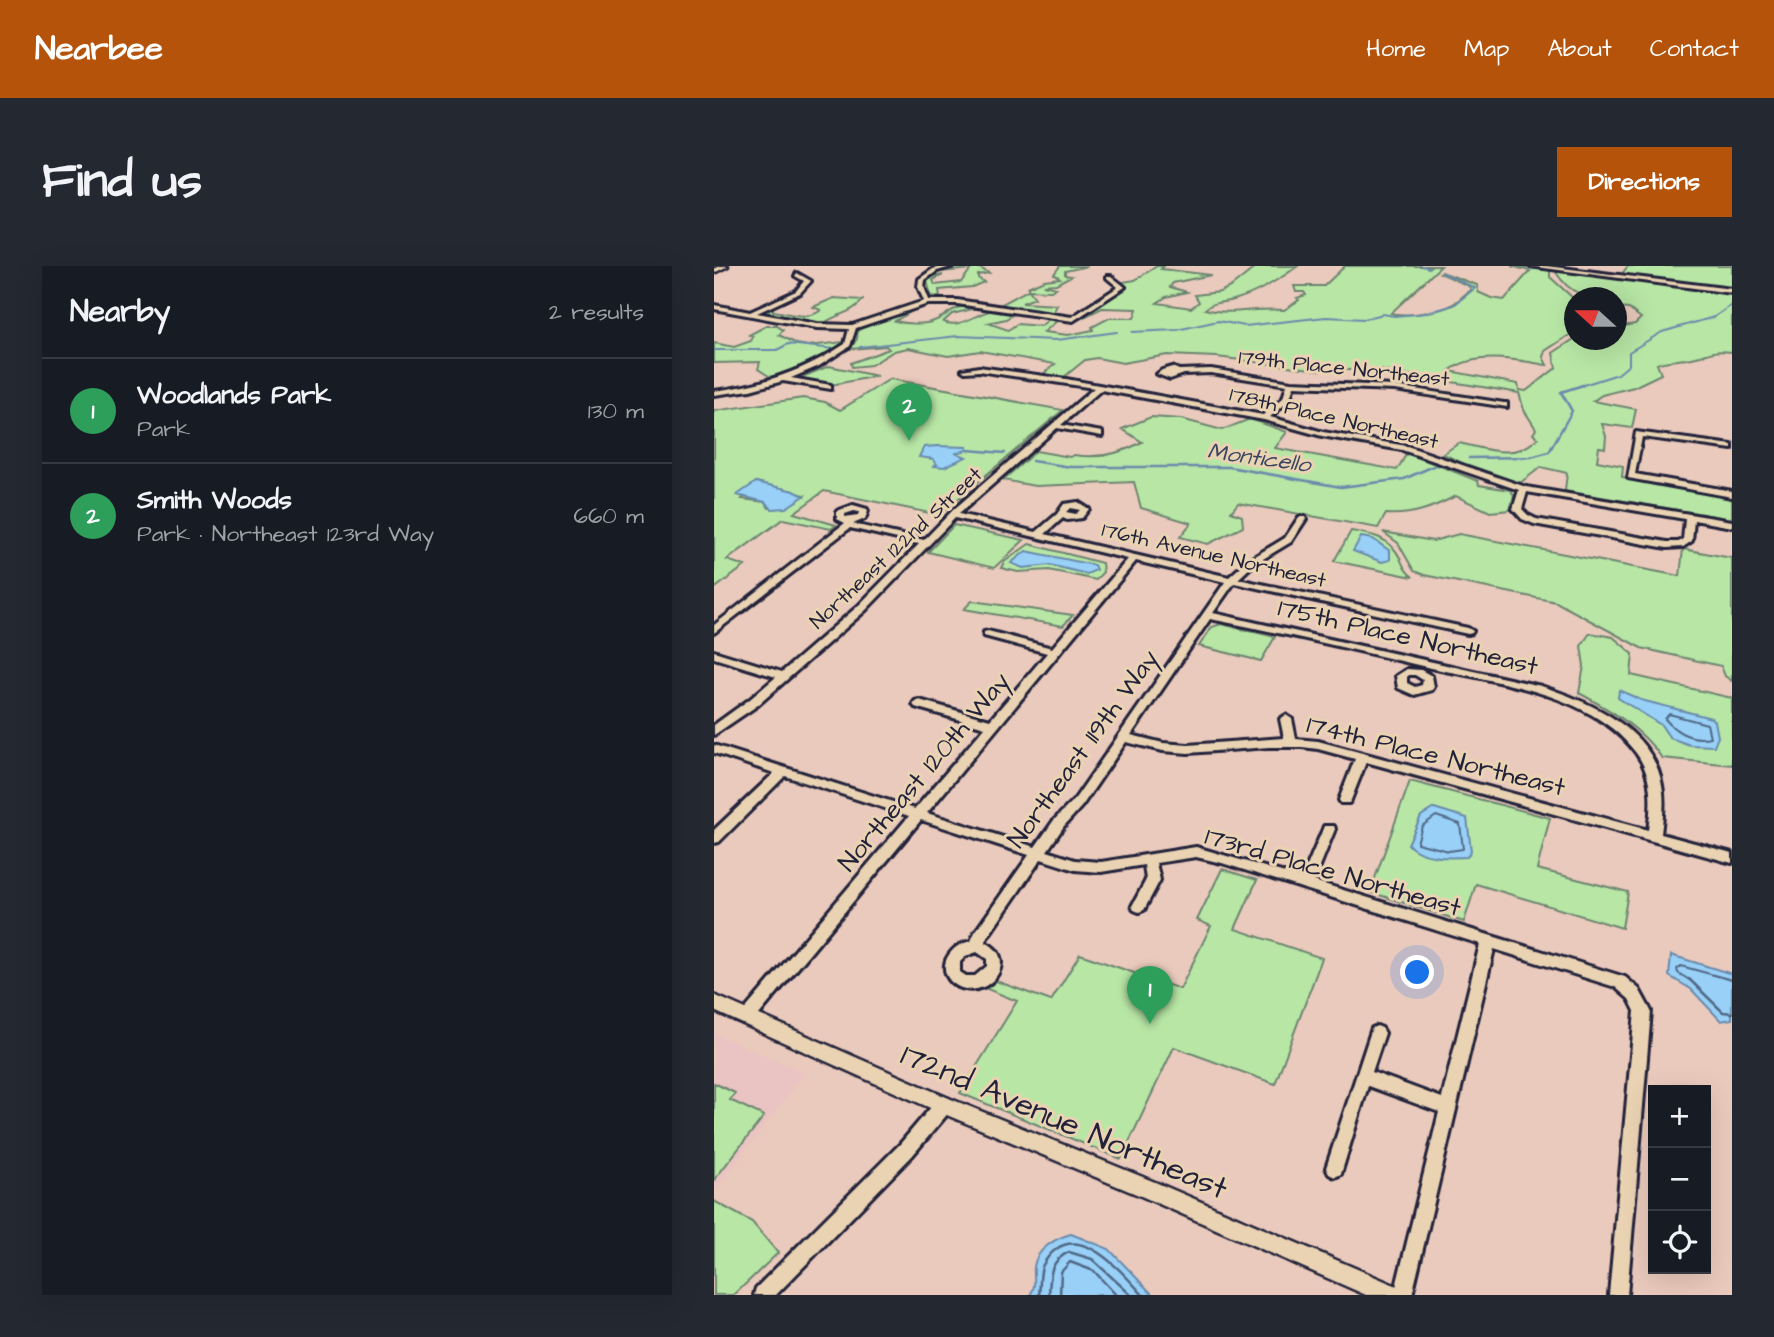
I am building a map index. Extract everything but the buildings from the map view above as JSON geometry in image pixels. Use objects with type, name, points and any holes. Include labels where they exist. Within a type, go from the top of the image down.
[{"type":"street","points":[[714,271],[725,266]]},
{"type":"street","points":[[926,302],[920,287],[922,279],[936,270],[951,266]]},
{"type":"street","points":[[1532,266],[1583,269],[1732,291]]},
{"type":"street","points":[[752,314],[803,289],[808,281],[797,275]]},
{"type":"street","points":[[714,307],[817,326],[853,327],[926,302],[957,302],[1073,319],[1122,287],[1109,277]]},
{"type":"street","points":[[714,393],[754,388],[802,371],[848,345],[853,327]]},
{"type":"street","name":"178th Place Northeast","points":[[965,370],[979,369],[1100,387],[1265,418],[1322,434],[1404,448],[1524,489],[1732,524]]},
{"type":"street","name":"179th Place Northeast","points":[[1180,372],[1210,371],[1291,384],[1395,388],[1504,405]]},
{"type":"street","points":[[784,379],[828,387]]},
{"type":"street","points":[[1265,418],[1286,399],[1291,384]]},
{"type":"street","name":"Northeast 122nd Street","points":[[714,731],[784,676],[862,608],[953,515],[1100,387]]},
{"type":"street","points":[[1056,426],[1099,434]]},
{"type":"street","points":[[1732,447],[1639,434],[1631,477],[1732,494]]},
{"type":"street","points":[[1524,489],[1517,509],[1525,517],[1667,545],[1680,545],[1687,541],[1690,517]]},
{"type":"street","points":[[1038,535],[1062,514]]},
{"type":"street","name":"176th Avenue Northeast","points":[[953,515],[1231,580],[1468,631]]},
{"type":"street","points":[[1231,580],[1250,563],[1288,540],[1302,519]]},
{"type":"street","points":[[714,630],[850,523],[925,543]]},
{"type":"street","name":"Northeast 120th Way","points":[[748,1017],[1134,557]]},
{"type":"street","name":"Northeast 119th Way","points":[[977,946],[980,936],[1059,822],[1078,803],[1231,580]]},
{"type":"street","name":"175th Place Northeast","points":[[1208,615],[1422,668],[1545,692],[1595,712],[1630,738],[1645,756],[1653,772],[1658,797],[1654,837]]},
{"type":"street","points":[[988,634],[1055,652]]},
{"type":"street","points":[[714,654],[784,676]]},
{"type":"street","points":[[919,704],[993,725]]},
{"type":"street","points":[[1286,719],[1291,742]]},
{"type":"street","name":"174th Place Northeast","points":[[1123,737],[1159,747],[1187,749],[1291,742],[1318,745],[1732,858]]},
{"type":"street","name":"173rd Place Northeast","points":[[714,749],[1075,865],[1101,867],[1196,852],[1620,982],[1634,994],[1643,1012],[1618,1295]]},
{"type":"street","points":[[1345,800],[1362,757]]},
{"type":"street","points":[[714,838],[783,771]]},
{"type":"street","points":[[1306,884],[1329,829]]},
{"type":"street","points":[[1139,906],[1153,880],[1149,859]]},
{"type":"street","points":[[1404,1295],[1488,942]]},
{"type":"street","name":"172nd Avenue Northeast","points":[[714,1003],[944,1105],[1148,1189],[1391,1295]]},
{"type":"street","points":[[1335,1168],[1377,1033]]},
{"type":"street","points":[[1363,1076],[1448,1108]]},
{"type":"street","points":[[763,1295],[906,1150],[944,1105]]},
{"type":"shaded area","points":[[714,1033],[805,1073],[714,1192]]},
{"type":"green space","points":[[962,266],[976,266],[989,273],[978,275],[984,282],[972,287],[939,290],[940,297],[931,296],[927,281],[930,277],[943,275],[933,280],[935,285],[961,282],[971,269],[941,272]]},
{"type":"green space","points":[[1060,266],[1088,266],[1065,271],[1065,275],[1071,276],[1056,284],[1043,285],[1056,288],[1051,291],[1029,290],[1035,298],[1022,303],[1057,305],[1054,311],[1059,315],[1000,305],[1028,290],[1028,287],[1044,280],[1060,278],[1054,274]]},
{"type":"green space","points":[[1157,266],[1164,266],[1161,269],[1211,275],[1173,283],[1170,287],[1187,292],[1166,297],[1157,303],[1191,308],[1199,302],[1195,295],[1220,292],[1257,266],[1298,266],[1253,293],[1205,309],[1224,312],[1284,310],[1299,300],[1297,298],[1306,295],[1304,292],[1296,292],[1294,286],[1324,286],[1345,266],[1441,266],[1391,313],[1413,314],[1448,307],[1471,290],[1469,286],[1440,273],[1442,272],[1477,285],[1478,292],[1491,298],[1504,300],[1530,271],[1511,266],[1550,270],[1550,277],[1564,290],[1564,339],[1545,351],[1543,357],[1547,365],[1510,359],[1484,359],[1459,365],[1449,371],[1518,384],[1519,390],[1526,391],[1556,368],[1553,353],[1564,346],[1564,350],[1627,350],[1627,325],[1635,324],[1641,318],[1627,309],[1627,287],[1569,287],[1555,271],[1732,294],[1732,352],[1714,352],[1657,364],[1661,374],[1634,387],[1602,395],[1593,401],[1636,409],[1632,428],[1602,424],[1606,436],[1605,448],[1599,447],[1597,461],[1623,466],[1622,477],[1732,497],[1732,519],[1565,491],[1567,473],[1541,467],[1520,483],[1486,474],[1443,454],[1459,443],[1490,450],[1510,451],[1529,445],[1538,438],[1533,434],[1536,429],[1524,410],[1519,393],[1378,370],[1319,370],[1217,357],[1167,355],[1123,363],[1097,358],[1085,360],[1064,377],[1042,375],[1055,364],[980,351],[948,356],[908,348],[894,351],[871,365],[852,367],[851,363],[889,349],[886,346],[850,349],[857,339],[858,330],[913,307],[918,308],[895,321],[915,324],[930,322],[957,308],[967,307],[973,309],[952,314],[943,322],[956,324],[993,310],[1010,311],[1008,313],[1012,315],[1006,319],[988,323],[1008,330],[1017,324],[1041,326],[1049,319],[1036,317],[1040,315],[1058,320],[1044,332],[1068,335],[1093,330],[1092,327],[1109,318],[1134,318],[1137,309],[1102,308],[1080,319],[1125,288],[1123,282],[1135,280]]},
{"type":"green space","points":[[1628,266],[1732,266],[1732,289],[1621,275]]},
{"type":"green space","points":[[834,298],[863,300],[854,308],[823,324],[761,312],[773,308],[773,311],[810,315],[821,310],[813,307]]},
{"type":"green space","points":[[766,326],[777,326],[783,330],[779,335],[797,344],[808,346],[843,342],[843,345],[780,377],[772,378],[758,369],[760,362],[714,363],[714,343],[734,347],[751,341],[753,337],[749,335]]},
{"type":"green space","points":[[829,366],[877,376],[831,385],[797,379]]},
{"type":"green space","points":[[890,379],[1063,410],[939,515],[824,491],[794,513],[836,525],[831,529],[783,519],[727,560],[745,566],[714,589],[714,411],[803,398],[825,402],[840,410]],"holes":[[[756,482],[804,495],[769,508],[765,502],[742,499]]]},
{"type":"green space","points":[[1151,417],[1181,419],[1222,430],[1250,419],[1287,432],[1275,448],[1397,470],[1407,453],[1478,481],[1479,485],[1510,490],[1514,495],[1510,510],[1490,512],[1456,496],[1422,510],[1386,514],[1378,528],[1238,503],[1231,512],[1242,516],[1243,527],[1208,544],[1180,537],[1191,523],[1141,508],[1134,482],[1035,486],[1003,480],[1036,451],[1070,457],[1092,456],[1134,446],[1142,442],[1122,429]]},
{"type":"green space","points":[[954,525],[1024,540],[994,568],[928,552]]},
{"type":"green space","points":[[1351,531],[1373,535],[1391,545],[1413,577],[1334,561]]},
{"type":"green space","points":[[1383,532],[1433,541],[1459,534],[1680,576],[1683,549],[1732,558],[1732,681],[1725,676],[1721,666],[1641,648],[1556,602],[1414,571],[1398,543]]},
{"type":"green space","points":[[1029,544],[1102,563],[1103,572],[1096,580],[1049,570],[1018,572],[1001,568],[1004,562]]},
{"type":"green space","points":[[972,601],[1073,615],[1063,626],[964,609]]},
{"type":"green space","points":[[1221,624],[1275,637],[1261,661],[1199,646],[1212,627]]},
{"type":"green space","points":[[1590,633],[1613,637],[1633,654],[1631,675],[1732,698],[1732,765],[1662,758],[1635,729],[1614,713],[1579,693],[1584,666],[1581,646]]},
{"type":"green space","points":[[1410,781],[1550,818],[1537,869],[1628,892],[1622,928],[1476,884],[1464,922],[1370,892]]},
{"type":"green space","points":[[1222,869],[1257,880],[1235,929],[1322,958],[1275,1084],[1174,1047],[1121,1159],[960,1093],[1017,1001],[987,989],[996,981],[1051,1001],[1080,954],[1180,989],[1211,926],[1197,920]]},
{"type":"green space","points":[[714,1083],[735,1093],[730,1100],[764,1116],[714,1180]]},
{"type":"green space","points":[[714,1201],[752,1222],[778,1253],[734,1295],[714,1295]]},
{"type":"water","points":[[924,447],[967,447],[967,450],[957,453],[966,457],[944,467],[934,466],[937,464],[933,459],[919,457]]},
{"type":"water","points":[[756,482],[804,496],[786,508],[772,509],[765,502],[737,495]]},
{"type":"water","points":[[1361,537],[1373,539],[1390,551],[1390,560],[1382,562],[1353,551]]},
{"type":"water","points":[[1026,551],[1094,565],[1096,570],[1087,574],[1050,565],[1023,568],[1011,563]]},
{"type":"water","points":[[1619,690],[1641,700],[1711,718],[1715,721],[1718,737],[1714,746],[1690,745],[1670,738],[1661,725],[1618,698]]},
{"type":"water","points":[[1434,808],[1467,818],[1471,851],[1467,857],[1427,855],[1408,844],[1421,816]]},
{"type":"water","points":[[1671,955],[1732,974],[1732,1019],[1721,1021],[1691,989],[1669,976]]},
{"type":"water","points":[[1071,1234],[1109,1249],[1153,1295],[1030,1295],[1034,1267],[1039,1255],[1053,1241]]},
{"type":"waterway","points":[[1422,266],[1429,268]]},
{"type":"waterway","points":[[1132,332],[1177,330],[1218,321],[1245,326],[1326,317],[1364,319],[1383,314],[1394,316],[1427,313],[1454,305],[1475,288],[1443,273]]},
{"type":"waterway","name":"Monticello","points":[[1577,387],[1618,374],[1629,365],[1629,352],[1662,332],[1714,317],[1732,305]]},
{"type":"waterway","points":[[860,347],[958,336],[1057,340],[1117,332]]},
{"type":"waterway","points":[[714,350],[777,350],[788,344],[834,349]]},
{"type":"waterway","name":"Monticello","points":[[1469,458],[1531,457],[1549,452],[1572,411],[1561,392],[1583,385]]},
{"type":"waterway","name":"Monticello","points":[[967,450],[1005,453]]},
{"type":"waterway","name":"Monticello","points":[[1032,461],[1071,467],[1229,467],[1341,487],[1404,479],[1436,465]]},
{"type":"place","name":"Smith Woods","points":[[909,441]]},
{"type":"place","name":"Woodlands Park","points":[[1150,1024]]}]
